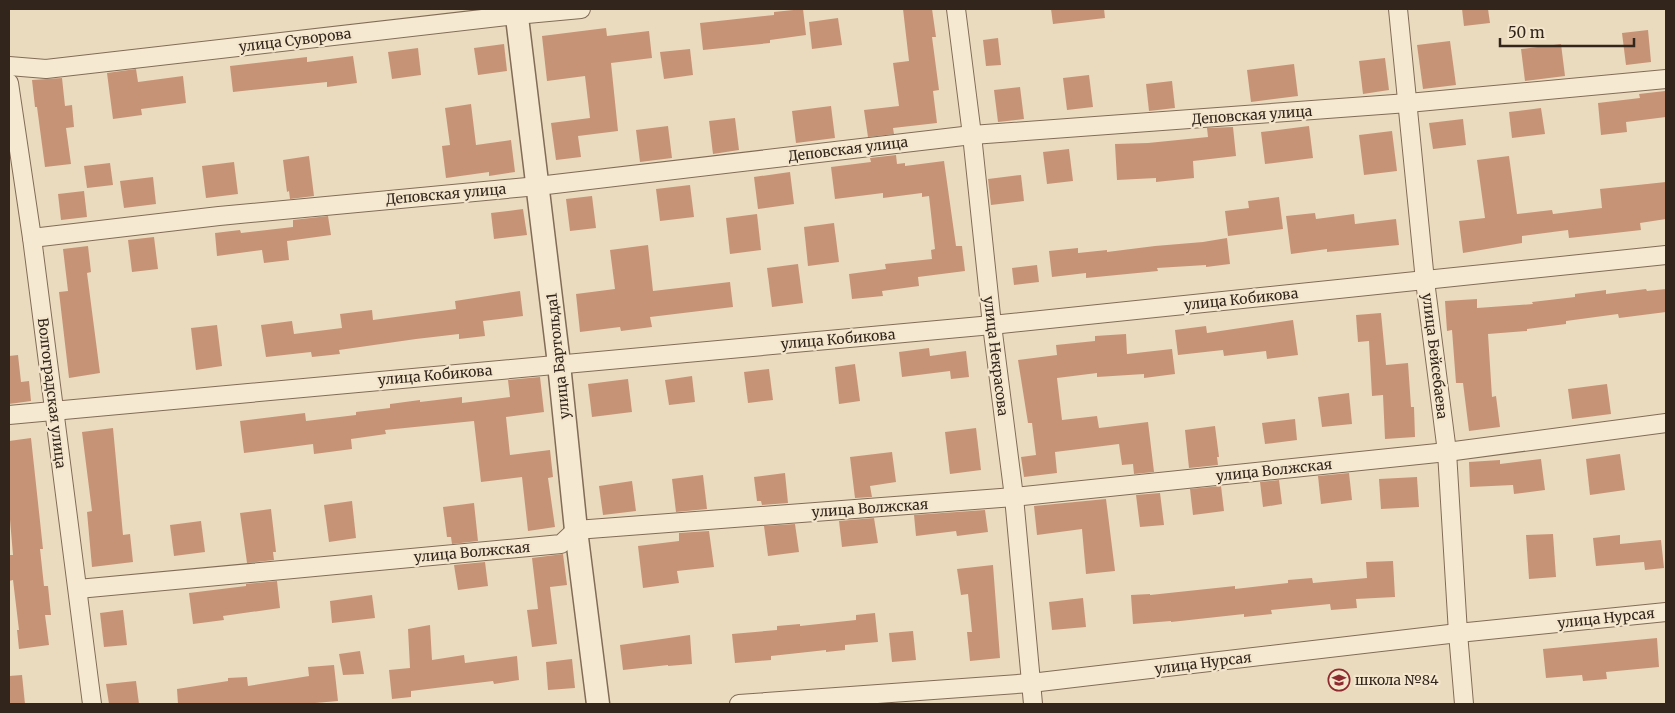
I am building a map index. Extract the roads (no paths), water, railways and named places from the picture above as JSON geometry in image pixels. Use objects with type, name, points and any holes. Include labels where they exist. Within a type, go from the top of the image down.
[{"type":"street","name":"улица Суворова","points":[[9,66],[46,69],[516,12],[581,9]]},
{"type":"street","name":"улица Некрасова","points":[[956,9],[972,135],[992,325],[1014,497],[1033,704]]},
{"type":"street","name":"улица Бейсебаева","points":[[1398,9],[1425,281],[1448,452],[1464,704]]},
{"type":"street","name":"улица Бартольда1","points":[[516,12],[598,704]]},
{"type":"street","name":"Деповская улица","points":[[32,238],[219,216],[538,186],[972,135],[1408,104],[1666,79]]},
{"type":"street","name":"Волгоградская улица","points":[[9,83],[55,410],[92,704]]},
{"type":"street","name":"улица Кобикова","points":[[9,415],[992,325],[1666,255]]},
{"type":"street","name":"улица Волжская","points":[[78,589],[561,544],[576,530],[1014,497],[1448,452],[1666,423]]},
{"type":"street","name":"улица Нурсая","points":[[739,704],[1031,683],[1458,633],[1666,612]]},
{"type":"place","name":"школа №84","points":[[1339,680]]}]
